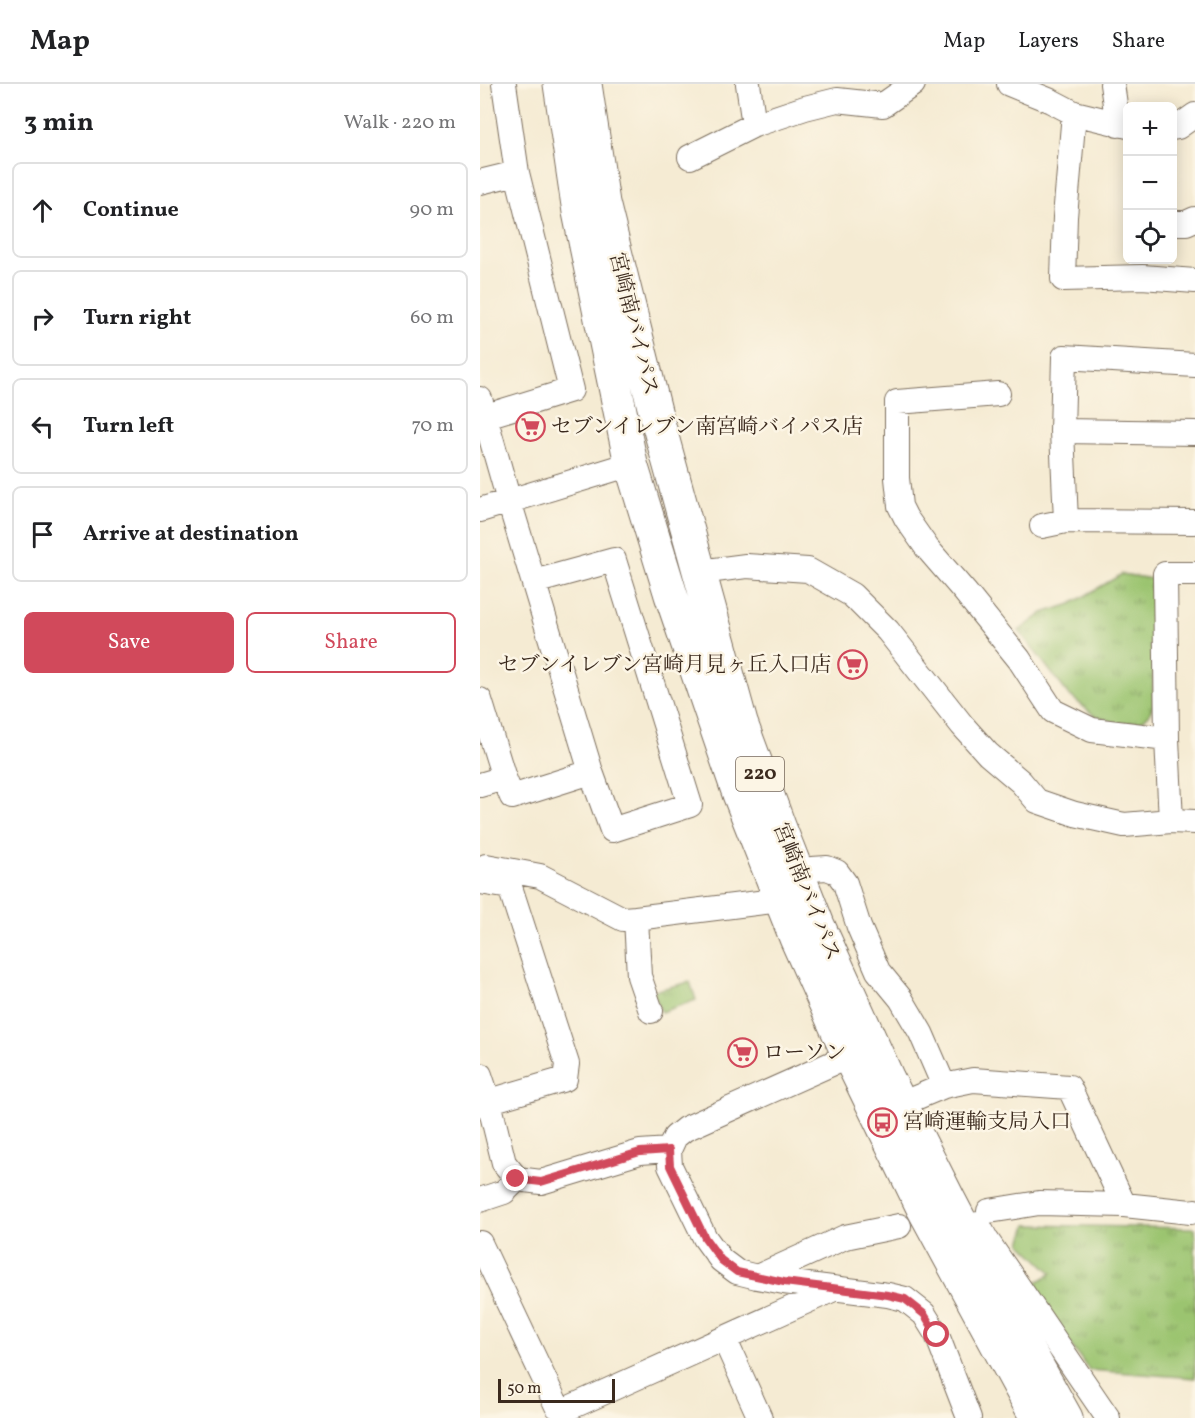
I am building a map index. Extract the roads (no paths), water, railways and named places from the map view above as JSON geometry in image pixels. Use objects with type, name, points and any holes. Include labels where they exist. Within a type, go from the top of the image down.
[{"type":"highway","name":"宮崎南バイパス","points":[[560,84],[579,212],[631,464],[671,594],[739,794],[796,938],[849,1056],[923,1208],[1037,1418]]},
{"type":"highway","name":"宮崎南バイパス","points":[[585,84],[603,203],[656,415],[741,723],[818,925],[901,1104],[1022,1339],[1066,1418]]},
{"type":"highway","points":[[1022,1339],[1052,1369],[1083,1418]]},
{"type":"highway","points":[[1011,1372],[1025,1418]]},
{"type":"street","points":[[504,84],[517,173],[571,390],[482,411],[591,772],[612,830],[690,805],[614,560],[534,582]]},
{"type":"street","points":[[748,84],[754,125]]},
{"type":"street","points":[[690,157],[754,125],[805,108],[836,92],[883,105],[913,84]]},
{"type":"street","points":[[1017,86],[1074,113],[1123,126],[1112,84]]},
{"type":"street","points":[[1074,113],[1065,217],[1063,279],[1143,268],[1195,281]]},
{"type":"street","points":[[1177,127],[1195,115]]},
{"type":"street","points":[[480,182],[517,173]]},
{"type":"street","points":[[1177,223],[1186,223],[1195,219]]},
{"type":"street","points":[[1066,520],[1062,431],[1064,357],[1195,365]]},
{"type":"street","points":[[998,394],[897,402],[897,478],[900,506],[927,548],[1019,659],[1053,711],[1092,730],[1167,739]]},
{"type":"street","points":[[1062,431],[1195,433]]},
{"type":"street","points":[[480,510],[631,464]]},
{"type":"street","points":[[1042,526],[1066,520],[1195,522]]},
{"type":"street","points":[[700,572],[747,566],[808,570],[852,594],[888,631],[962,725],[988,754],[1021,782],[1037,801],[1075,814],[1124,825],[1171,821],[1195,822]]},
{"type":"street","points":[[1171,821],[1167,739],[1165,574],[1195,574]]},
{"type":"street","points":[[480,700],[512,797],[591,772]]},
{"type":"street","points":[[480,785],[504,778]]},
{"type":"street","points":[[797,870],[827,868],[837,872],[845,883],[859,927],[878,971],[901,999],[921,1033],[944,1086]]},
{"type":"street","points":[[482,874],[540,876],[623,919],[781,900]]},
{"type":"street","points":[[482,874],[510,887],[567,1064],[565,1079],[484,1103]]},
{"type":"street","points":[[636,918],[639,976],[651,1011]]},
{"type":"street","points":[[841,974],[873,960]]},
{"type":"street","points":[[849,1056],[685,1129],[675,1137],[669,1150],[670,1166],[705,1238],[721,1260],[737,1272],[784,1282],[888,1295],[905,1299],[924,1314],[937,1335],[969,1418]]},
{"type":"street","points":[[480,1075],[484,1103],[504,1163],[516,1179],[541,1182],[640,1152],[669,1150]]},
{"type":"street","points":[[901,1104],[944,1086],[973,1080],[1069,1088],[1124,1205]]},
{"type":"street","points":[[934,1169],[964,1198],[986,1239],[1108,1418]]},
{"type":"street","points":[[480,1200],[504,1192],[516,1179]]},
{"type":"street","points":[[989,1211],[1039,1203],[1124,1205],[1195,1211]]},
{"type":"street","points":[[757,1277],[845,1237],[898,1226]]},
{"type":"street","points":[[480,1243],[557,1406],[569,1408],[836,1288]]},
{"type":"street","points":[[724,1338],[760,1418]]},
{"type":"place","name":"セブンイレブン南宮崎バイパス店","points":[[530,427]]},
{"type":"place","name":"セブンイレブン宮崎月見ヶ丘入口店","points":[[852,665]]},
{"type":"place","name":"ローソン","points":[[742,1053]]},
{"type":"place","name":"宮崎運輸支局入口","points":[[882,1122]]}]
